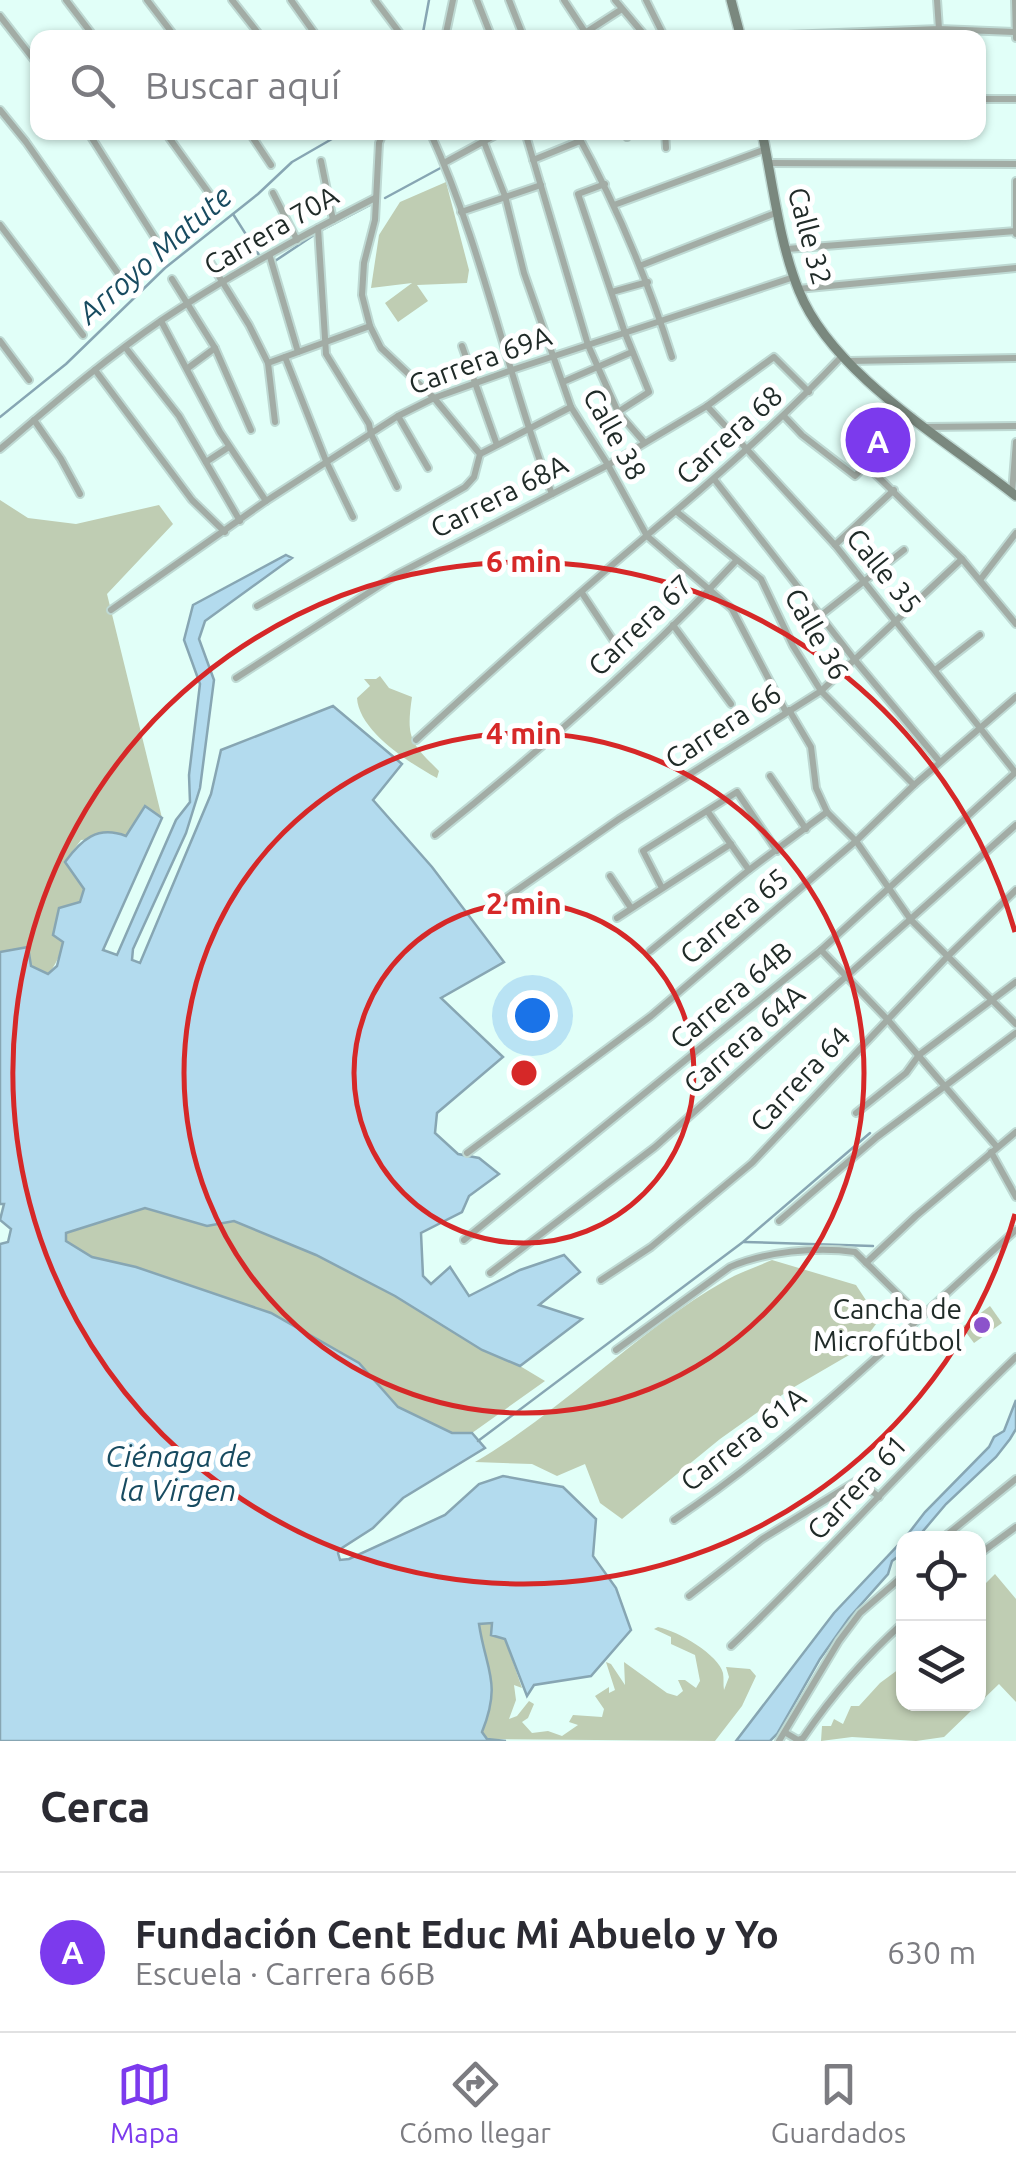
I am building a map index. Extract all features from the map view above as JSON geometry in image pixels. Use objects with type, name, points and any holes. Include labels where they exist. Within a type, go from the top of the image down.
[{"type":"street","points":[[66,0],[89,30]]},
{"type":"street","points":[[147,0],[170,30]]},
{"type":"street","points":[[232,0],[256,30]]},
{"type":"street","points":[[291,0],[312,30]]},
{"type":"street","points":[[375,0],[398,30]]},
{"type":"street","points":[[447,30],[454,0]]},
{"type":"street","points":[[477,0],[489,30]]},
{"type":"street","points":[[509,0],[521,30]]},
{"type":"street","points":[[564,0],[585,30]]},
{"type":"street","points":[[615,0],[640,30]]},
{"type":"street","points":[[646,0],[661,30]]},
{"type":"street","points":[[731,0],[739,30]]},
{"type":"street","points":[[938,0],[939,29]]},
{"type":"street","points":[[986,33],[1015,35],[1016,0]]},
{"type":"street","points":[[594,30],[622,8]]},
{"type":"street","points":[[0,16],[30,55]]},
{"type":"street","points":[[933,30],[952,30]]},
{"type":"street","points":[[986,98],[1016,99]]},
{"type":"street","points":[[0,110],[129,289]]},
{"type":"street","points":[[93,140],[165,254]]},
{"type":"street","points":[[171,140],[219,207]]},
{"type":"street","points":[[254,140],[271,165]]},
{"type":"street","points":[[380,140],[375,220],[364,264],[362,295],[370,326],[381,348],[434,398],[480,454]]},
{"type":"street","points":[[434,140],[461,212],[528,430],[552,494]]},
{"type":"street","name":"Calle 38","points":[[483,140],[505,196],[524,273],[571,407],[647,536],[732,609],[811,747],[816,788],[827,812],[856,842],[911,920],[1016,1024]]},
{"type":"street","points":[[445,166],[491,140]]},
{"type":"street","points":[[528,140],[588,346],[618,412],[644,442]]},
{"type":"street","points":[[534,160],[571,140]]},
{"type":"street","points":[[580,140],[642,265],[672,357]]},
{"type":"street","points":[[666,140],[666,148]]},
{"type":"street","name":"Calle 32","points":[[764,140],[794,277],[815,322],[879,392],[1015,494]]},
{"type":"street","points":[[614,205],[766,149]]},
{"type":"street","points":[[321,161],[332,220]]},
{"type":"street","points":[[768,163],[1016,164]]},
{"type":"street","points":[[787,249],[1016,233],[1016,182]]},
{"type":"street","points":[[605,184],[578,194],[648,392],[618,412]]},
{"type":"street","points":[[461,212],[541,185]]},
{"type":"street","points":[[273,193],[296,240]]},
{"type":"street","name":"Carrera 70A","points":[[0,449],[95,370],[162,321],[224,281],[376,197]]},
{"type":"street","points":[[642,265],[779,212]]},
{"type":"street","points":[[0,225],[83,335]]},
{"type":"street","points":[[318,228],[330,364],[369,424],[397,487]]},
{"type":"street","points":[[270,257],[298,352]]},
{"type":"street","points":[[210,262],[268,363],[275,422]]},
{"type":"street","points":[[798,289],[1016,268]]},
{"type":"street","name":"Carrera 69A","points":[[111,610],[326,461],[434,398],[794,277]]},
{"type":"street","points":[[172,279],[215,348],[251,430]]},
{"type":"street","points":[[612,292],[648,282]]},
{"type":"street","points":[[162,321],[229,448],[266,501]]},
{"type":"street","points":[[268,363],[370,326]]},
{"type":"street","points":[[0,341],[29,380]]},
{"type":"street","points":[[462,346],[497,444]]},
{"type":"street","points":[[125,347],[179,416],[240,521]]},
{"type":"street","points":[[188,368],[215,348]]},
{"type":"street","points":[[563,382],[632,352]]},
{"type":"street","points":[[285,357],[326,461],[354,517]]},
{"type":"street","name":"Carrera 68A","points":[[236,678],[396,575],[608,465],[707,406],[774,357],[809,392]]},
{"type":"street","points":[[845,359],[1016,358]]},
{"type":"street","name":"Carrera 68","points":[[416,740],[845,359]]},
{"type":"street","points":[[95,370],[192,500],[224,532]]},
{"type":"street","name":"Calle 35","points":[[707,406],[836,545],[1016,772]]},
{"type":"street","points":[[257,606],[471,482],[480,454],[571,407]]},
{"type":"street","points":[[398,416],[428,468]]},
{"type":"street","points":[[784,416],[851,476],[858,476],[912,416]]},
{"type":"street","points":[[34,420],[80,494]]},
{"type":"street","points":[[927,428],[1016,426]]},
{"type":"street","points":[[1015,494],[1016,442]]},
{"type":"street","points":[[206,462],[229,448]]},
{"type":"street","points":[[867,466],[962,558],[1016,624]]},
{"type":"street","points":[[714,478],[854,659],[940,762]]},
{"type":"street","points":[[836,545],[894,490]]},
{"type":"street","name":"Calle 36","points":[[677,512],[761,580],[793,646],[821,691],[914,784]]},
{"type":"street","points":[[980,580],[1016,533]]},
{"type":"street","points":[[820,616],[904,550]]},
{"type":"street","name":"Carrera 66","points":[[490,909],[620,819],[821,691],[962,558]]},
{"type":"street","name":"Carrera 67","points":[[435,835],[617,681],[736,561]]},
{"type":"street","points":[[582,593],[615,643]]},
{"type":"street","points":[[673,625],[732,704]]},
{"type":"street","points":[[935,670],[980,635]]},
{"type":"street","name":"Carrera 65","points":[[467,1153],[651,1016],[856,842],[914,784],[1016,697]]},
{"type":"street","name":"Carrera 64B","points":[[464,1240],[820,950],[1016,772]]},
{"type":"street","points":[[770,776],[806,828]]},
{"type":"street","points":[[662,888],[642,852],[737,792],[776,850]]},
{"type":"street","points":[[708,812],[749,870]]},
{"type":"street","points":[[650,951],[827,812]]},
{"type":"street","name":"Carrera 64A","points":[[490,1274],[656,1147],[1016,826]]},
{"type":"street","points":[[617,918],[731,844]]},
{"type":"street","points":[[610,876],[631,908]]},
{"type":"street","name":"Carrera 64","points":[[602,1280],[651,1247],[752,1163],[887,1019],[1016,890]]},
{"type":"street","points":[[820,950],[944,1084],[994,1150],[1016,1197]]},
{"type":"street","points":[[856,1112],[906,1073],[919,1055],[1016,982]]},
{"type":"street","points":[[779,1221],[944,1084],[1016,1034]]},
{"type":"street","points":[[866,1264],[1016,1132]]},
{"type":"street","name":"Carrera 61A","points":[[674,1520],[729,1483],[802,1425],[1016,1230]]},
{"type":"street","points":[[616,1350],[730,1267],[746,1260],[854,1252],[920,1316]]},
{"type":"street","name":"Carrera 61","points":[[730,1646],[812,1570],[946,1425],[1016,1357]]},
{"type":"street","points":[[952,1531],[1016,1479]]},
{"type":"street","points":[[690,1596],[762,1539],[858,1480],[879,1497]]},
{"type":"street","points":[[986,1550],[1016,1527]]},
{"type":"street","points":[[779,1741],[860,1613],[894,1584]]},
{"type":"street","points":[[786,1733],[798,1740],[803,1738],[861,1660],[896,1629]]},
{"type":"green space","points":[[446,182],[469,270],[467,283],[417,285],[428,301],[398,322],[385,303],[412,283],[371,288],[379,235],[400,202]]},
{"type":"green space","points":[[0,500],[28,518],[76,524],[159,505],[173,524],[107,594],[162,818],[144,806],[126,836],[81,840],[65,861],[85,888],[63,947],[48,974],[30,966],[28,947],[0,952]]},
{"type":"green space","points":[[380,676],[389,688],[412,697],[412,739],[439,771],[437,778],[400,755],[366,722],[357,698],[370,686],[364,679]]},
{"type":"green space","points":[[145,1208],[207,1226],[234,1221],[316,1255],[395,1296],[482,1350],[545,1381],[472,1433],[452,1433],[398,1407],[359,1363],[271,1313],[136,1267],[92,1257],[66,1241],[65,1233]]},
{"type":"green space","points":[[772,1260],[856,1285],[879,1320],[856,1351],[789,1390],[720,1439],[622,1519],[600,1503],[585,1464],[557,1476],[532,1464],[475,1462],[539,1419],[690,1302]]},
{"type":"green space","name":"Cancha de Microfútbol","points":[[990,1306],[1002,1323],[974,1343],[962,1327]]},
{"type":"green space","points":[[995,1574],[1016,1599],[1016,1702],[999,1684],[986,1697],[986,1583]]},
{"type":"green space","points":[[492,1623],[496,1635],[505,1639],[522,1688],[514,1685],[516,1700],[509,1719],[517,1716],[529,1701],[534,1704],[522,1722],[532,1733],[548,1731],[562,1736],[578,1725],[569,1722],[573,1715],[602,1717],[604,1709],[595,1696],[609,1687],[609,1693],[615,1690],[606,1662],[625,1685],[624,1662],[667,1693],[677,1696],[683,1691],[678,1680],[696,1688],[700,1681],[695,1655],[671,1644],[671,1637],[654,1629],[658,1627],[686,1639],[714,1659],[723,1673],[724,1690],[729,1677],[726,1667],[750,1669],[756,1676],[742,1706],[715,1741],[487,1739],[482,1732],[492,1689],[479,1624]]},
{"type":"green space","points":[[896,1671],[896,1711],[971,1711],[944,1737],[916,1741],[852,1737],[821,1741],[822,1726],[831,1726],[834,1719],[843,1724],[851,1706],[859,1706]]},
{"type":"water","name":"Ciénaga de la Virgen","points":[[286,555],[292,558],[205,621],[199,639],[214,680],[200,788],[186,833],[133,949],[132,960],[140,963],[211,794],[221,750],[333,706],[402,764],[373,800],[432,867],[504,962],[441,998],[503,1057],[437,1113],[435,1133],[458,1154],[479,1158],[499,1174],[469,1196],[462,1212],[421,1233],[423,1276],[431,1284],[450,1267],[469,1296],[520,1270],[564,1255],[580,1272],[539,1305],[582,1319],[520,1366],[482,1350],[395,1296],[316,1255],[234,1221],[207,1226],[145,1208],[66,1233],[66,1241],[92,1257],[136,1267],[271,1313],[359,1363],[398,1407],[452,1433],[472,1433],[485,1448],[403,1498],[373,1528],[342,1548],[338,1553],[340,1560],[445,1515],[479,1484],[503,1476],[563,1487],[596,1519],[593,1556],[616,1588],[631,1630],[591,1676],[534,1685],[527,1696],[505,1639],[491,1635],[492,1623],[479,1624],[492,1688],[482,1732],[487,1739],[506,1741],[0,1741],[0,1244],[8,1242],[11,1229],[0,1220],[4,1204],[0,1204],[0,952],[28,947],[31,966],[48,974],[57,966],[63,942],[53,935],[59,908],[80,902],[84,889],[65,862],[77,847],[98,834],[126,836],[145,806],[162,818],[103,950],[117,955],[176,820],[190,802],[189,775],[200,684],[184,640],[193,605]]},
{"type":"water","points":[[1016,1400],[1016,1429],[996,1457],[923,1531],[910,1531],[994,1437],[1004,1431]]},
{"type":"water","points":[[896,1547],[896,1558],[888,1574],[820,1659],[777,1734],[770,1741],[736,1741],[834,1613]]},
{"type":"waterway","name":"Arroyo Matute","points":[[423,30],[429,0]]},
{"type":"waterway","name":"Arroyo Matute","points":[[0,417],[66,364],[165,268],[292,162],[330,140]]},
{"type":"waterway","points":[[385,198],[492,140]]},
{"type":"waterway","points":[[322,230],[372,204]]},
{"type":"waterway","points":[[233,214],[259,255]]},
{"type":"waterway","points":[[275,261],[314,235]]},
{"type":"waterway","points":[[478,1441],[743,1242],[870,1133]]},
{"type":"waterway","points":[[744,1242],[873,1246]]},
{"type":"place","name":"Fundación Cent Educ Mi Abuelo y Yo","points":[[878,440]]},
{"type":"place","name":"Cancha de Microfútbol","points":[[982,1325]]}]
